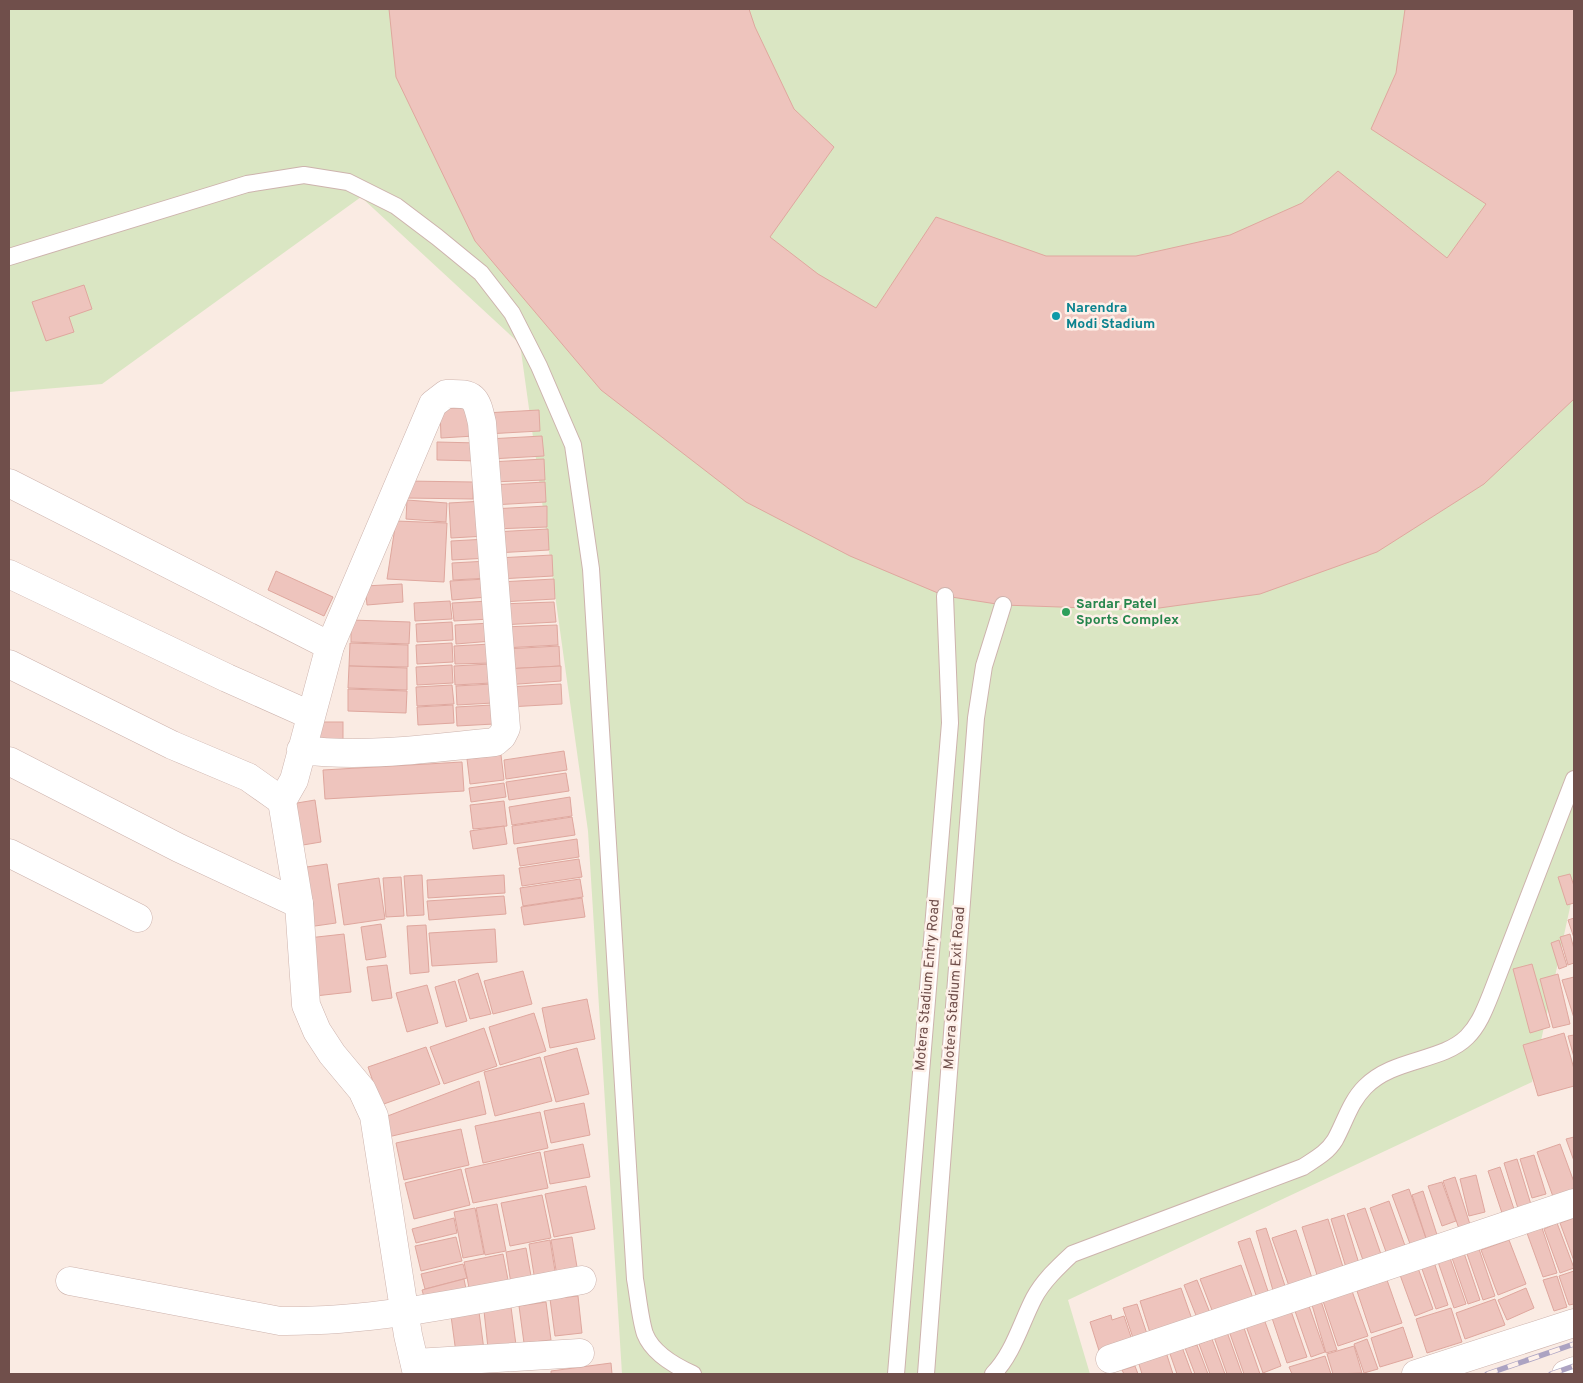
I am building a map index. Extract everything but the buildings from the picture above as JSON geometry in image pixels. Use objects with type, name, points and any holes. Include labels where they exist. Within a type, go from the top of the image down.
[{"type":"street","points":[[301,750],[330,753],[391,752],[495,742],[502,736],[506,728],[482,423],[478,403],[468,395],[446,394],[433,404],[330,646],[310,715],[301,750],[294,780],[282,801],[298,904],[306,1005],[317,1031],[332,1054],[362,1090],[374,1116],[404,1312],[416,1369],[580,1353]]},
{"type":"street","points":[[9,483],[330,646]]},
{"type":"street","points":[[9,574],[227,678],[310,715]]},
{"type":"street","points":[[9,664],[172,745],[248,777],[282,801]]},
{"type":"street","points":[[9,761],[179,848],[298,904]]},
{"type":"street","points":[[9,853],[138,918]]},
{"type":"street","points":[[1110,1359],[1574,1203]]},
{"type":"street","points":[[70,1281],[280,1321],[314,1321],[404,1312],[582,1280]]},
{"type":"street","points":[[1416,1374],[1574,1323]]},
{"type":"lane","points":[[9,257],[247,184],[304,175],[348,182],[396,206],[437,236],[480,273],[512,313],[539,366],[573,445],[591,569],[635,1279],[645,1334],[656,1350],[672,1364],[692,1374]]},
{"type":"lane","name":"Motera Stadium Entry Road","points":[[896,1374],[950,723],[945,596]]},
{"type":"lane","name":"Motera Stadium Exit Road","points":[[926,1374],[976,718],[984,666],[1002,605]]},
{"type":"lane","points":[[994,1374],[1002,1365],[1035,1296],[1053,1272],[1072,1254],[1303,1167],[1322,1155],[1334,1141],[1355,1100],[1364,1087],[1387,1070],[1448,1050],[1466,1038],[1479,1021],[1492,994],[1574,779]]},
{"type":"green space","name":"Sardar Patel Sports Complex","points":[[9,9],[1574,9],[1574,889],[1532,1082],[1068,1300],[1090,1374],[622,1374],[588,831],[520,344],[361,197],[102,384],[9,392]]},
{"type":"railway","points":[[1487,1374],[1574,1344]]},
{"type":"railway","points":[[1551,1374],[1574,1366]]},
{"type":"place","name":"Narendra Modi Stadium","points":[[1056,316]]},
{"type":"place","name":"Sardar Patel Sports Complex","points":[[1066,612]]}]
